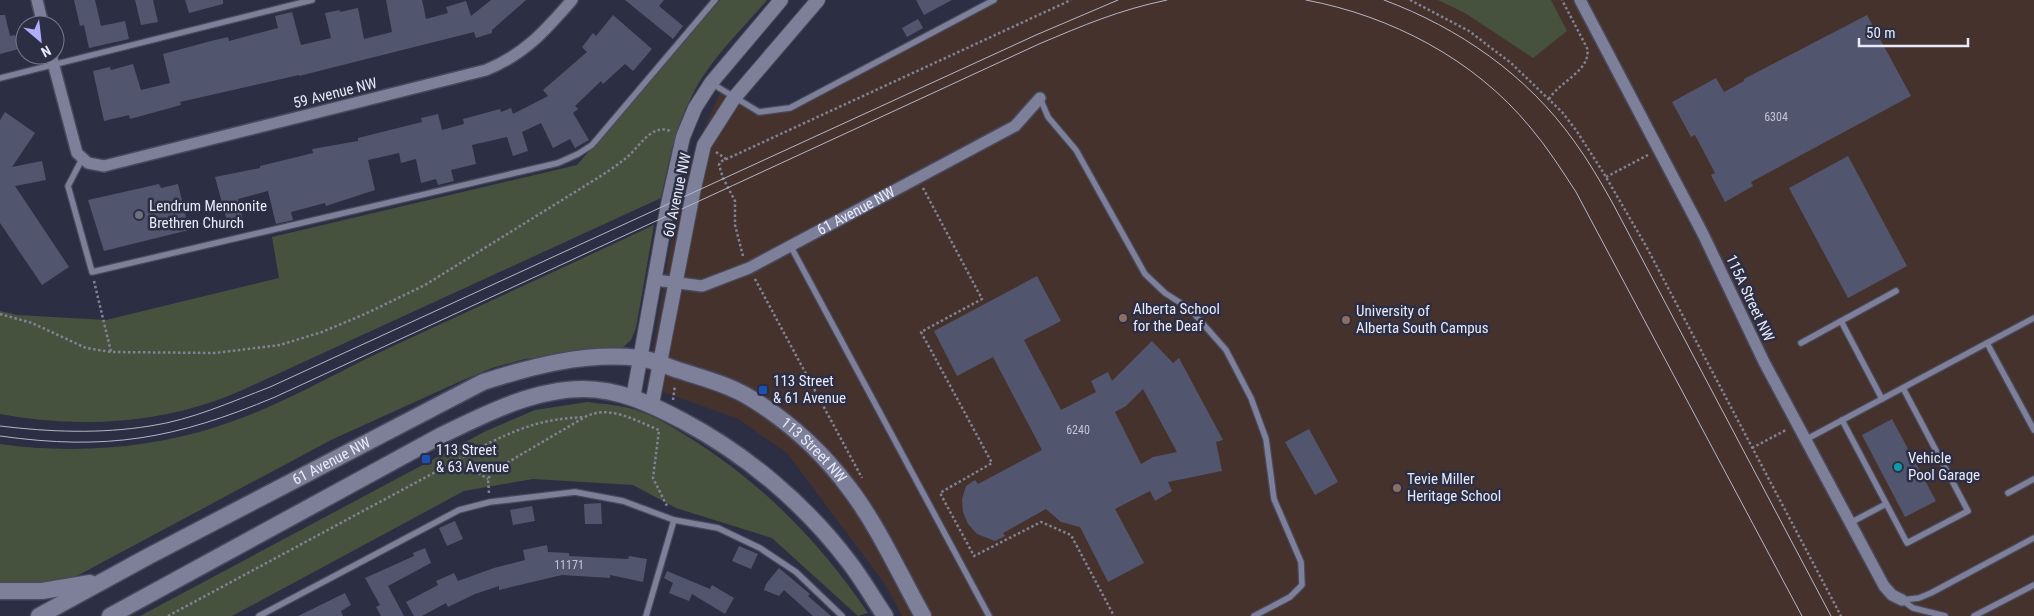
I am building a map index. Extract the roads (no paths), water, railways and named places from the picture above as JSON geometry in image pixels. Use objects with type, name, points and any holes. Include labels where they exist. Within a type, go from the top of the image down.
[{"type":"main road","name":"113 Street NW","points":[[640,358],[720,384],[752,399],[800,435],[830,464],[851,489],[881,538],[923,616]]},
{"type":"main road","name":"61 Avenue NW","points":[[39,616],[149,556],[483,382],[539,365],[569,359],[640,358]]},
{"type":"main road","name":"61 Avenue NW","points":[[110,616],[440,436],[477,419],[520,402],[552,393],[572,390],[612,391],[633,398]]},
{"type":"main road","points":[[633,398],[652,404],[712,436],[776,484],[816,523],[850,563],[885,616]]},
{"type":"main road","points":[[0,591],[42,591],[107,580]]},
{"type":"street","points":[[37,0],[41,15]]},
{"type":"street","name":"59 Avenue NW","points":[[82,159],[96,166],[104,166],[486,70],[501,64],[526,49],[546,30],[572,0]]},
{"type":"street","name":"60 Avenue NW","points":[[633,398],[674,176],[683,137],[696,108],[711,83],[781,0]]},
{"type":"street","name":"60 Avenue NW","points":[[652,404],[704,146],[734,98],[818,0]]},
{"type":"street","name":"115A Street NW","points":[[1580,0],[1703,234],[1749,332],[1796,424],[1884,586],[1892,595],[1902,600]]},
{"type":"street","points":[[53,65],[74,144],[82,159]]},
{"type":"street","name":"61 Avenue NW","points":[[655,280],[702,286],[749,268],[1015,126],[1040,98]]},
{"type":"lane","points":[[65,57],[312,0]]},
{"type":"lane","points":[[82,159],[68,186],[92,272],[558,163],[592,145],[715,0]]},
{"type":"lane","points":[[711,83],[759,112],[790,108],[994,0]]},
{"type":"lane","points":[[0,78],[38,65]]},
{"type":"lane","points":[[1040,98],[1048,117],[1076,150],[1146,274],[1165,293],[1190,309],[1226,350],[1251,398],[1266,439],[1274,499],[1302,562],[1302,585],[1290,598],[1254,616]]},
{"type":"lane","points":[[790,245],[989,616]]},
{"type":"lane","points":[[1801,343],[1896,291]]},
{"type":"lane","points":[[1805,440],[2034,318]]},
{"type":"lane","points":[[1841,321],[1882,399]]},
{"type":"lane","points":[[1987,343],[2034,430]]},
{"type":"lane","points":[[1842,420],[1907,543],[1968,511],[1903,388]]},
{"type":"lane","points":[[2008,493],[2034,479]]},
{"type":"lane","points":[[259,616],[459,510],[490,502],[575,492],[624,501],[671,519],[718,528],[760,548],[796,572],[842,616]]},
{"type":"lane","points":[[1850,523],[1886,504]]},
{"type":"lane","points":[[646,616],[671,519]]},
{"type":"lane","points":[[1902,600],[1919,598],[1931,593],[2034,538]]},
{"type":"lane","points":[[1974,616],[2034,585]]},
{"type":"lane","points":[[1902,600],[1913,608],[1945,616]]},
{"type":"tram line","points":[[0,426],[75,431],[131,429],[181,419],[226,404],[270,387],[1036,35],[1118,0]]},
{"type":"tram line","points":[[0,436],[74,442],[140,438],[172,432],[239,411],[275,397],[1039,44],[1117,13],[1167,0]]},
{"type":"tram line","points":[[1306,0],[1338,7],[1369,17],[1429,44],[1457,61],[1483,81],[1508,103],[1530,127],[1554,158],[1576,192],[1802,616]]},
{"type":"tram line","points":[[1384,0],[1412,11],[1439,25],[1490,56],[1535,95],[1574,141],[1612,202],[1831,616]]},
{"type":"place","name":"Lendrum Mennonite Brethren Church","points":[[139,215]]},
{"type":"place","name":"Alberta School for the Deaf","points":[[1123,318]]},
{"type":"place","name":"University of Alberta South Campus","points":[[1346,320]]},
{"type":"place","name":"113 Street & 61 Avenue","points":[[763,390]]},
{"type":"place","name":"113 Street & 63 Avenue","points":[[426,459]]},
{"type":"place","name":"Vehicle Pool Garage","points":[[1898,467]]},
{"type":"place","name":"Tevie Miller Heritage School","points":[[1397,488]]}]
